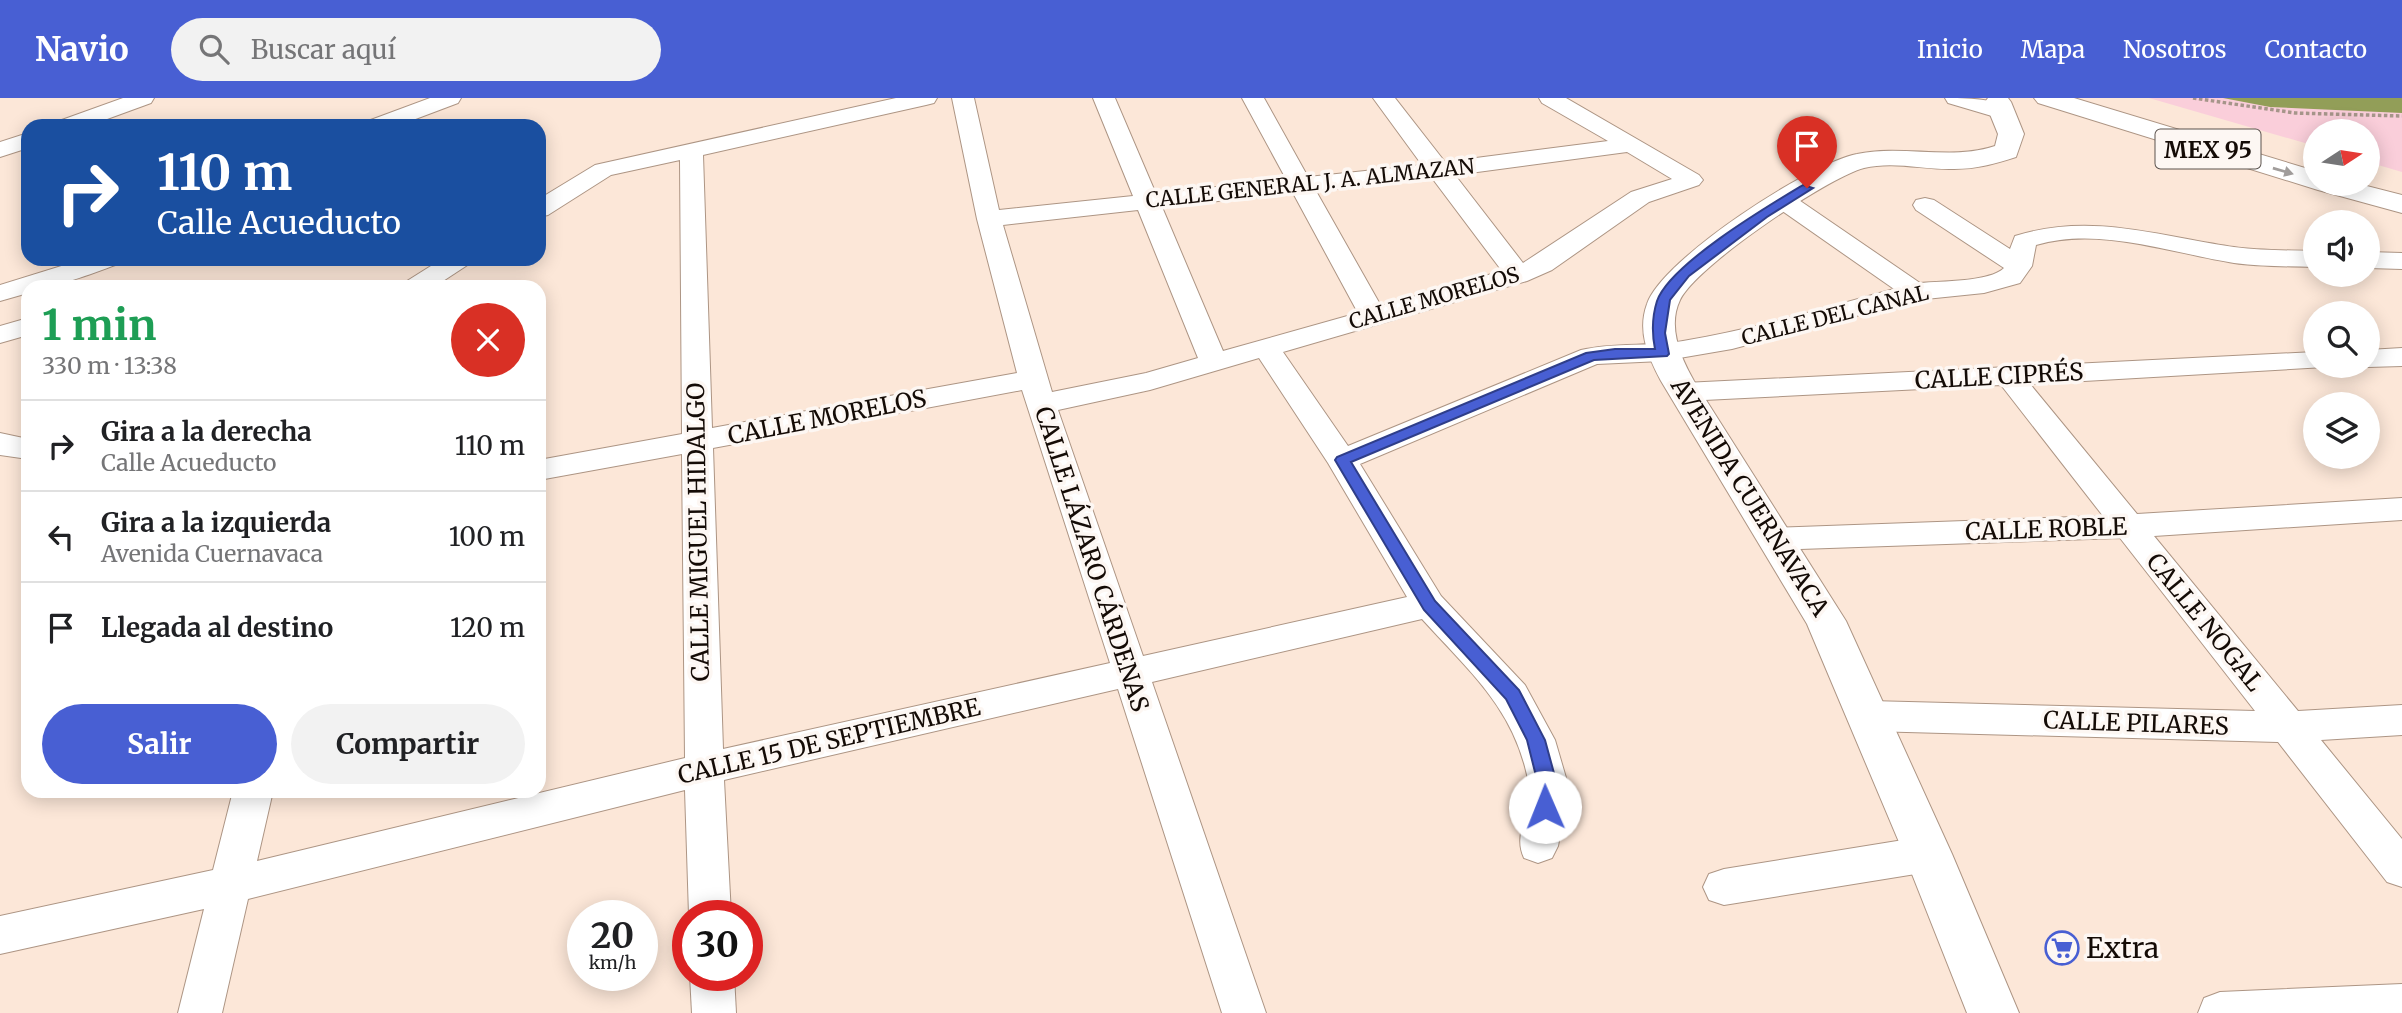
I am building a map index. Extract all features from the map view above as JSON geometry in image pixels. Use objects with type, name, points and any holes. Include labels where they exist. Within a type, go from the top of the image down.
[{"type":"main road","name":"MEX 95","points":[[2047,98],[2303,176]]},
{"type":"main road","name":"MEX 95","points":[[2100,98],[2303,157]]},
{"type":"main road","name":"AVENIDA CUERNAVACA","points":[[1993,1013],[1870,716],[1826,621],[1684,392],[1662,354],[1659,333],[1664,300],[1684,273],[1784,201],[1852,162],[1877,158],[1966,163],[2007,151],[2011,134],[2000,107]]},
{"type":"main road","points":[[2380,177],[2402,183]]},
{"type":"main road","points":[[2372,196],[2402,204]]},
{"type":"street","points":[[87,119],[143,98]]},
{"type":"street","points":[[394,119],[450,98]]},
{"type":"street","points":[[546,206],[603,170],[926,98]]},
{"type":"street","name":"CALLE LÁZARO CÁRDENAS","points":[[963,98],[989,219],[1037,391],[1244,1013]]},
{"type":"street","points":[[1104,98],[1213,362]]},
{"type":"street","points":[[1253,98],[1373,316]]},
{"type":"street","points":[[1384,98],[1518,275]]},
{"type":"street","name":"CALLE MORELOS","points":[[546,469],[696,442],[1037,391],[1150,381],[1518,275],[1543,264],[1640,197],[1691,180],[1549,98]]},
{"type":"street","points":[[1955,98],[2000,107]]},
{"type":"street","name":"CALLE GENERAL J. A. ALMAZAN","points":[[989,219],[1439,170],[1631,145]]},
{"type":"street","name":"CALLE MIGUEL HIDALGO","points":[[691,149],[704,769],[709,900]]},
{"type":"street","points":[[1784,201],[1915,292]]},
{"type":"street","points":[[1926,205],[2019,266],[2024,241],[2040,234],[2064,232],[2095,232],[2237,255],[2303,258]]},
{"type":"street","points":[[2380,260],[2402,261]]},
{"type":"street","points":[[46,280],[89,266]]},
{"type":"street","points":[[427,280],[449,266]]},
{"type":"street","name":"CALLE DEL CANAL","points":[[1342,460],[1591,356],[1615,353],[1662,354],[1732,341],[1915,292],[1983,285],[2011,277],[2019,266]]},
{"type":"street","points":[[0,293],[21,287]]},
{"type":"street","points":[[0,335],[21,328]]},
{"type":"street","points":[[1266,347],[1342,460],[1429,605],[1512,695],[1536,740],[1549,788],[1538,846]]},
{"type":"street","name":"CALLE CIPRÉS","points":[[1684,392],[2303,362]]},
{"type":"street","name":"CALLE NOGAL","points":[[2008,375],[2402,869]]},
{"type":"street","name":"CALLE ROBLE","points":[[1774,539],[2128,526],[2402,509]]},
{"type":"street","name":"CALLE 15 DE SEPTIEMBRE","points":[[0,935],[231,885],[704,769],[1429,605]]},
{"type":"street","name":"CALLE PILARES","points":[[1870,716],[2289,727],[2402,720]]},
{"type":"street","points":[[200,1013],[251,798]]},
{"type":"street","points":[[1724,887],[1928,854]]},
{"type":"street","points":[[713,991],[714,1013]]},
{"type":"street","points":[[2220,1013],[2402,1004]]},
{"type":"path","points":[[2193,98],[2295,113],[2402,116]]},
{"type":"shaded area","points":[[2149,98],[2402,98],[2402,172],[2380,166],[2380,119],[2303,119],[2303,143]]},
{"type":"shaded area","points":[[2223,98],[2402,98],[2402,113],[2270,107]]},
{"type":"place","name":"Extra","points":[[2062,948]]},
{"type":"route","points":[[1545,807],[1549,788],[1536,740],[1512,695],[1429,605],[1342,460],[1591,356],[1615,353],[1662,354],[1659,333],[1664,300],[1684,273],[1762,214],[1807,188]]}]
